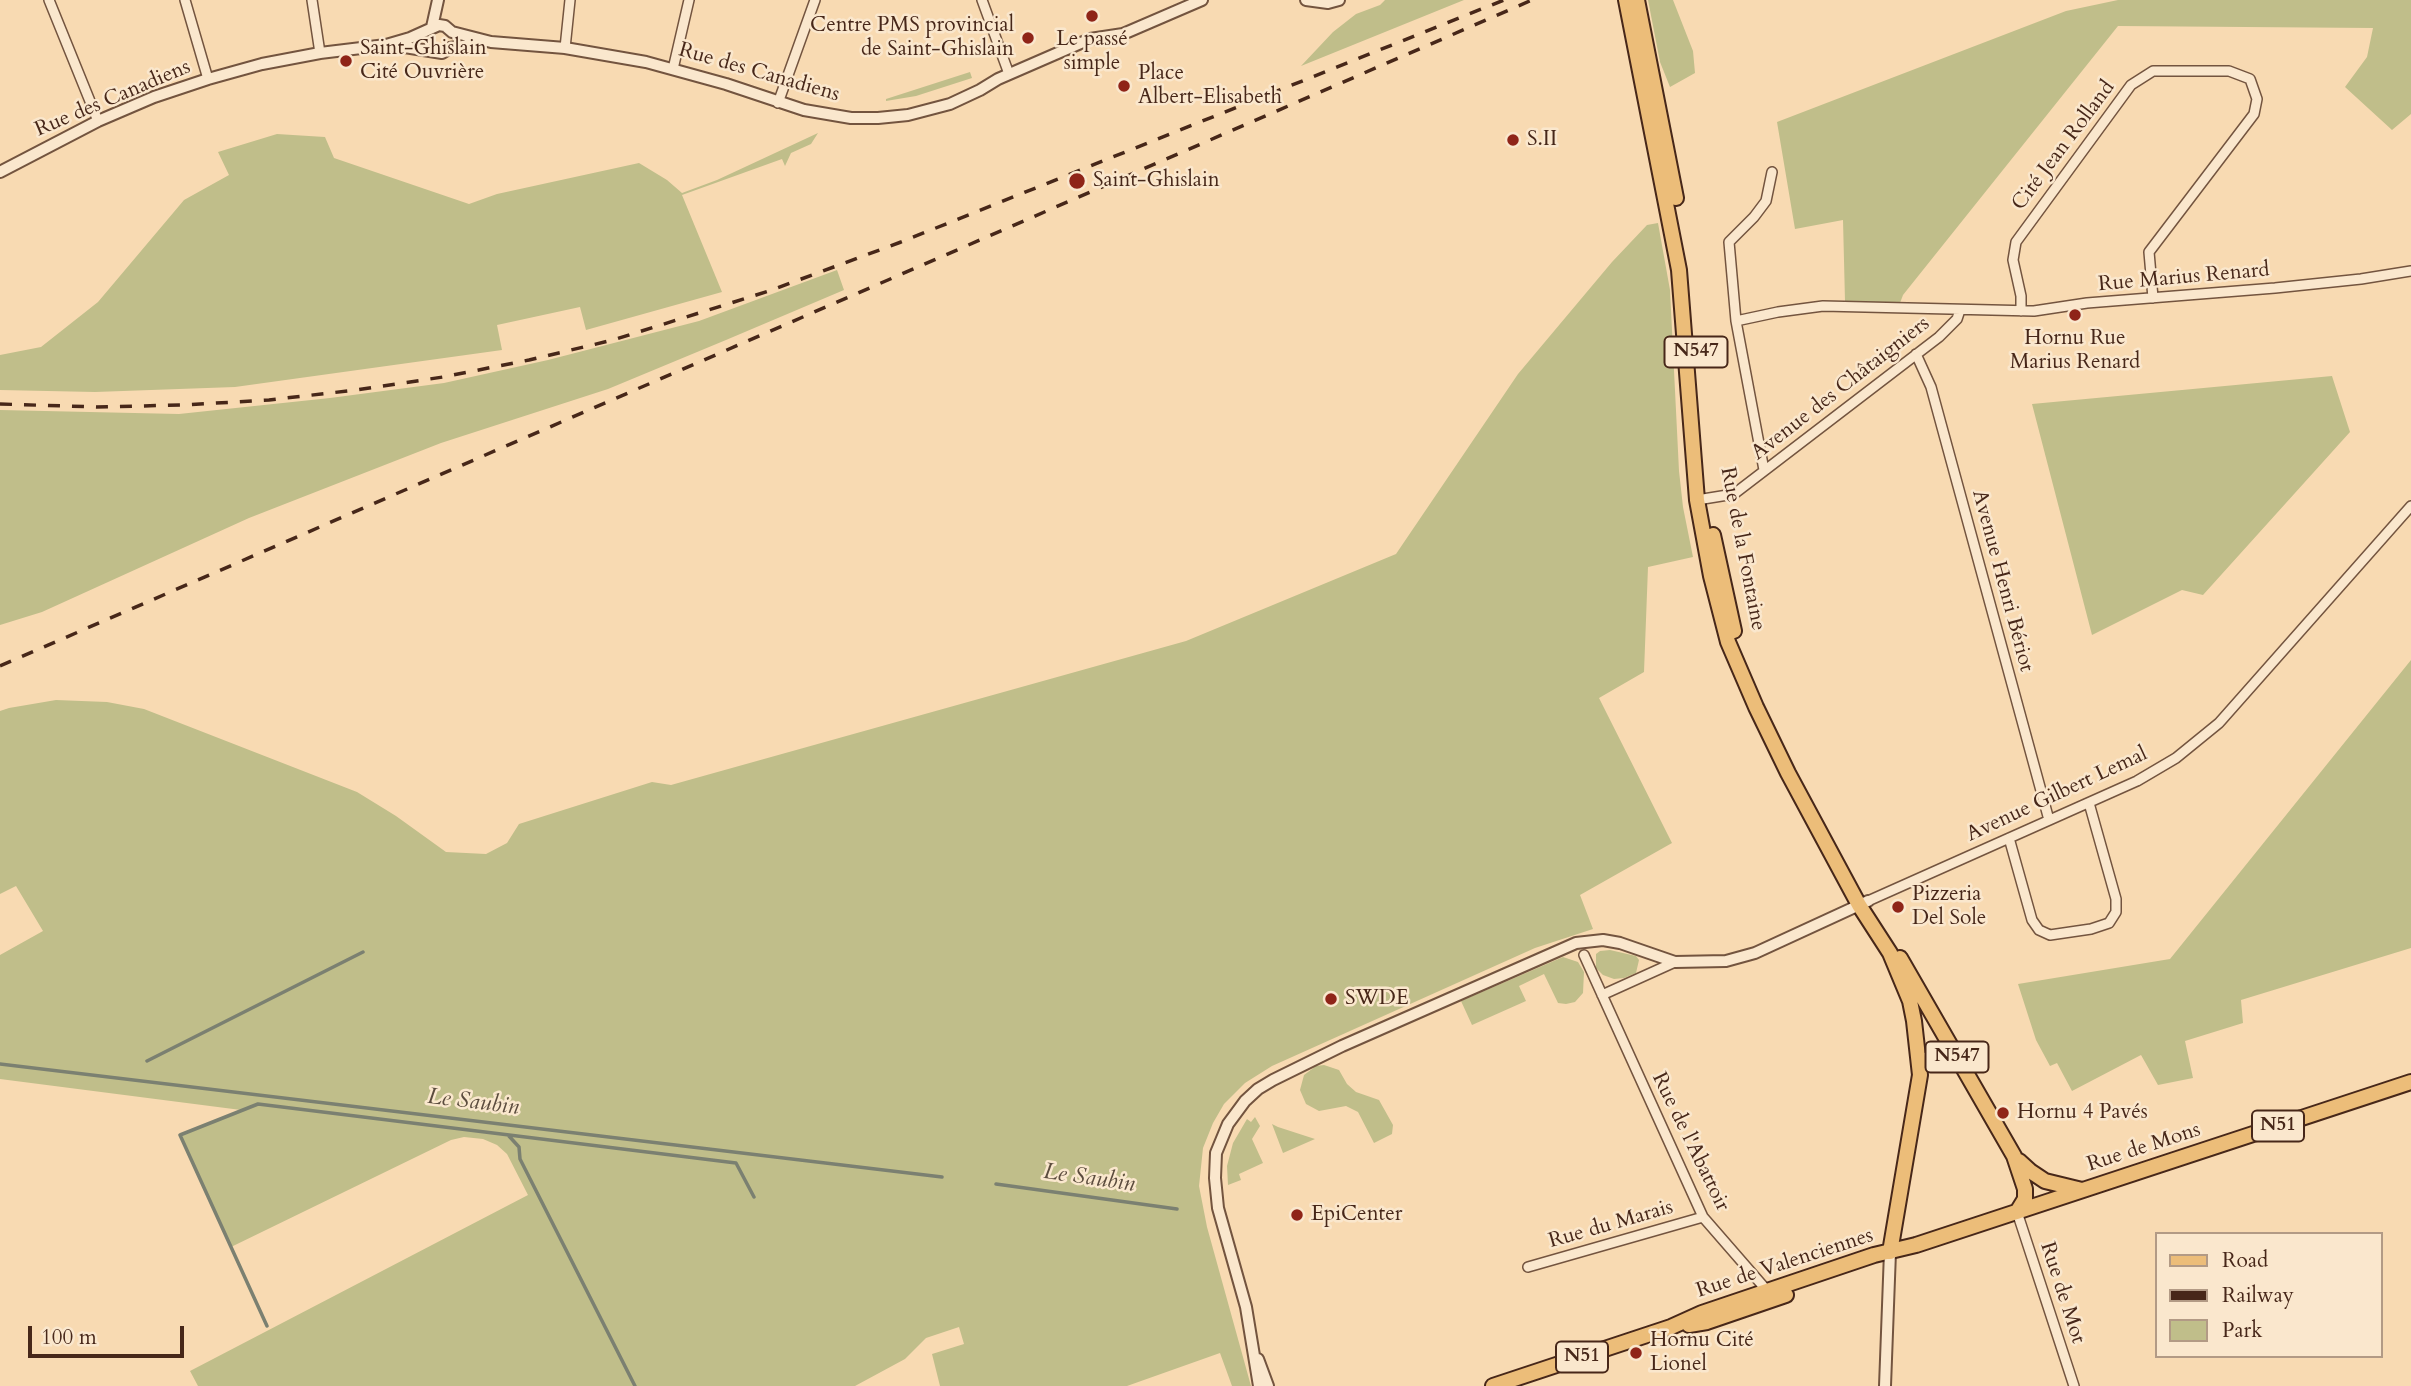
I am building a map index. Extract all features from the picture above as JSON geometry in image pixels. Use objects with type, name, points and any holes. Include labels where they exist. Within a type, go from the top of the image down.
[{"type":"main road","name":"N547","points":[[1626,0],[1646,72]]},
{"type":"main road","name":"N547","points":[[1637,0],[1646,72]]},
{"type":"main road","name":"Rue de la Fontaine","points":[[1646,72],[1690,293],[1702,499],[1732,624],[1752,681],[1790,762],[1890,953],[1910,1001],[1920,1059],[1920,1075],[1890,1251]]},
{"type":"main road","name":"Rue de la Fontaine","points":[[1864,903],[1900,958],[1953,1052]]},
{"type":"main road","name":"N547","points":[[1953,1052],[2014,1156]]},
{"type":"main road","name":"Rue de Mons","points":[[1890,1251],[2411,1082]]},
{"type":"main road","points":[[2014,1156],[2045,1181],[2083,1190]]},
{"type":"main road","points":[[2014,1156],[2025,1189],[2025,1199],[2017,1212]]},
{"type":"main road","name":"Rue de Valenciennes","points":[[1493,1386],[1890,1251]]},
{"type":"main road","name":"Rue de Valenciennes","points":[[1671,1327],[1707,1322],[1875,1265],[1890,1251]]},
{"type":"street","points":[[49,0],[98,121]]},
{"type":"street","points":[[185,0],[208,79]]},
{"type":"street","points":[[312,0],[320,52]]},
{"type":"street","points":[[565,47],[570,0]]},
{"type":"street","points":[[673,69],[689,0]]},
{"type":"street","points":[[778,103],[815,0]]},
{"type":"street","points":[[982,0],[1009,74],[1095,37],[1124,34],[1202,0]]},
{"type":"street","points":[[1306,0],[1328,4],[1339,0]]},
{"type":"street","points":[[432,50],[426,40],[438,2]]},
{"type":"street","points":[[438,2],[454,40],[450,48]]},
{"type":"street","name":"Rue des Canadiens","points":[[386,45],[440,25],[491,42]]},
{"type":"street","name":"Rue des Canadiens","points":[[0,172],[98,121],[154,97],[208,79],[320,52],[386,45],[442,53],[450,48],[491,42],[565,47],[673,69],[778,103],[850,118],[894,117],[950,104],[1009,74]]},
{"type":"street","name":"Cité Jean Rolland","points":[[2021,311],[2021,296],[2013,260],[2016,242],[2132,85],[2153,71],[2229,71],[2250,79],[2257,99],[2254,114],[2149,252],[2153,298]]},
{"type":"street","points":[[1764,470],[1735,321],[1729,242],[1766,201],[1772,172]]},
{"type":"street","name":"Rue Marius Renard","points":[[1735,321],[1823,306],[2021,311],[2288,287],[2411,271]]},
{"type":"street","name":"Avenue des Châtaigniers","points":[[1702,499],[1734,494],[1951,326],[1960,310]]},
{"type":"street","name":"Avenue Henri Bériot","points":[[1916,354],[1931,387],[2049,820]]},
{"type":"street","name":"Avenue Gilbert Lemal","points":[[1864,903],[2137,781],[2176,758],[2219,723],[2411,506]]},
{"type":"street","points":[[2009,838],[2032,920],[2039,930],[2050,935],[2091,929],[2109,923],[2116,912],[2116,899],[2089,803]]},
{"type":"street","points":[[1259,1386],[1246,1307],[1218,1208],[1215,1186],[1215,1163],[1219,1143],[1228,1124],[1245,1101],[1273,1080],[1330,1052],[1576,943],[1603,940],[1620,943],[1675,962],[1709,963],[1732,960],[1755,953],[1864,903]]},
{"type":"street","name":"Rue de l'Abattoir","points":[[1584,955],[1703,1217],[1766,1291]]},
{"type":"street","points":[[1602,995],[1675,962]]},
{"type":"street","points":[[1920,1059],[1938,1052],[1953,1052]]},
{"type":"street","name":"Rue de Mot","points":[[2017,1212],[2074,1386]]},
{"type":"street","name":"Rue du Marais","points":[[1528,1267],[1703,1217]]},
{"type":"street","points":[[1885,1386],[1890,1251]]},
{"type":"street","points":[[1728,1314],[1766,1291]]},
{"type":"street","points":[[1253,1351],[1261,1364],[1268,1386]]},
{"type":"green space","points":[[1385,0],[1464,0],[1301,66],[1333,32],[1356,14],[1380,5]]},
{"type":"green space","points":[[1648,0],[1673,0],[1693,51],[1695,73],[1670,87],[1660,62]]},
{"type":"green space","points":[[2118,0],[2411,0],[2411,114],[2392,130],[2345,87],[2367,57],[2373,28],[2118,26],[1903,295],[1900,303],[1845,301],[1843,220],[1795,229],[1777,122],[2066,11]]},
{"type":"green space","points":[[970,72],[972,78],[916,96],[886,101],[886,99]]},
{"type":"green space","points":[[818,133],[811,144],[791,153],[785,166],[782,159],[682,195],[722,292],[586,330],[580,307],[497,325],[502,350],[235,387],[95,392],[0,390],[0,355],[41,347],[98,302],[184,200],[229,175],[218,152],[277,134],[325,137],[334,158],[469,204],[497,194],[639,163],[682,193],[717,180]]},
{"type":"green space","points":[[1658,223],[1670,290],[1679,471],[1693,557],[1648,567],[1644,672],[1599,698],[1672,843],[1580,895],[1593,929],[1535,948],[1272,1066],[1245,1083],[1224,1104],[1203,1148],[1199,1186],[1207,1227],[1251,1386],[1232,1386],[1220,1353],[1127,1386],[940,1386],[932,1354],[964,1344],[959,1327],[926,1338],[905,1359],[855,1386],[198,1386],[190,1371],[528,1195],[507,1154],[497,1145],[483,1139],[464,1137],[451,1140],[231,1247],[180,1135],[241,1110],[0,1079],[0,955],[43,931],[16,886],[0,894],[0,711],[56,700],[107,702],[144,709],[357,792],[446,852],[486,854],[507,843],[519,824],[652,782],[671,785],[1186,641],[1396,554],[1518,374],[1612,262],[1647,225]]},
{"type":"green space","points":[[837,270],[844,290],[608,389],[441,443],[249,518],[42,612],[0,625],[0,410],[179,414],[444,383],[548,360],[699,321]]},
{"type":"green space","points":[[2332,376],[2350,432],[2203,595],[2182,590],[2092,635],[2032,404]]},
{"type":"green space","points":[[2411,660],[2411,948],[2241,1000],[2243,1023],[2185,1041],[2193,1078],[2158,1085],[2141,1055],[2072,1091],[2057,1063],[2050,1066],[2036,1040],[2018,984],[2170,959]]},
{"type":"green space","points":[[1610,950],[1636,956],[1639,960],[1636,973],[1614,979],[1603,975],[1596,968],[1596,954]]},
{"type":"green space","points":[[1563,957],[1578,962],[1584,972],[1583,993],[1575,1002],[1558,1003],[1544,974],[1519,986],[1526,1001],[1472,1025],[1461,1001]]},
{"type":"green space","points":[[1324,1065],[1339,1070],[1347,1084],[1356,1092],[1379,1100],[1393,1125],[1392,1134],[1374,1143],[1358,1112],[1346,1106],[1319,1111],[1306,1104],[1300,1090],[1304,1075],[1316,1066]]},
{"type":"green space","points":[[1255,1117],[1260,1126],[1252,1139],[1263,1163],[1239,1174],[1241,1180],[1228,1185],[1227,1166],[1233,1143],[1247,1119],[1251,1122]]},
{"type":"green space","points":[[1272,1124],[1278,1127],[1315,1139],[1283,1153]]},
{"type":"waterway","points":[[147,1061],[363,952]]},
{"type":"waterway","name":"Le Saubin","points":[[0,1064],[942,1177]]},
{"type":"waterway","points":[[267,1326],[180,1135],[258,1104],[736,1163],[754,1197]]},
{"type":"waterway","points":[[508,1135],[519,1147],[520,1159],[635,1386]]},
{"type":"waterway","name":"Le Saubin","points":[[996,1184],[1177,1209]]},
{"type":"railway","points":[[0,404],[96,407],[269,400],[443,377],[613,340],[769,291],[901,242],[1504,0]]},
{"type":"railway","points":[[0,666],[1532,0]]},
{"type":"place","name":"Le passé simple","points":[[1092,16]]},
{"type":"place","name":"Centre PMS provincial de Saint-Ghislain","points":[[1028,38]]},
{"type":"place","name":"Saint-Ghislain Cité Ouvrière","points":[[346,61]]},
{"type":"place","name":"Place Albert-Elisabeth","points":[[1124,86]]},
{"type":"place","name":"S.II","points":[[1513,140]]},
{"type":"place","name":"Saint-Ghislain","points":[[1077,181]]},
{"type":"place","name":"Hornu Rue Marius Renard","points":[[2075,315]]},
{"type":"place","name":"Pizzeria Del Sole","points":[[1898,907]]},
{"type":"place","name":"SWDE","points":[[1331,999]]},
{"type":"place","name":"Hornu 4 Pavés","points":[[2003,1113]]},
{"type":"place","name":"EpiCenter","points":[[1297,1215]]},
{"type":"place","name":"Hornu Cité Lionel","points":[[1636,1353]]}]
